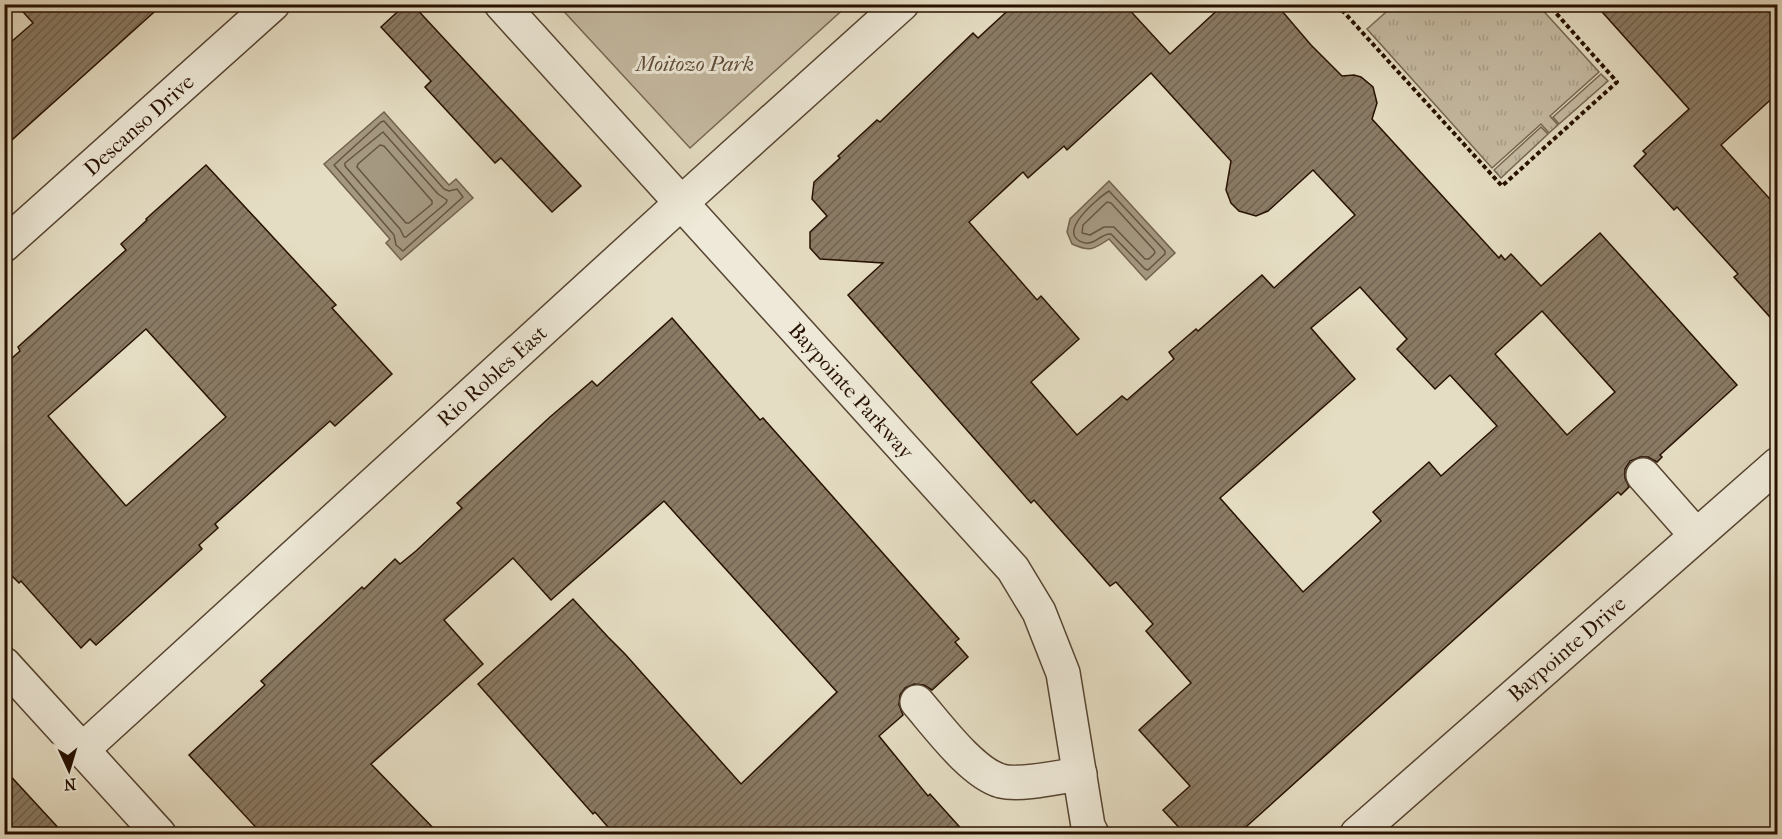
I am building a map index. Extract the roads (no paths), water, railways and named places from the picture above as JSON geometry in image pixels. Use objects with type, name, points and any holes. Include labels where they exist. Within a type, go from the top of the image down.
[{"type":"street","name":"Descanso Drive","points":[[4,245],[273,4]]},
{"type":"street","name":"Baypointe Parkway","points":[[501,4],[1013,569],[1039,612],[1063,673],[1088,826],[1092,834]]},
{"type":"street","name":"Rio Robles East","points":[[82,750],[902,4]]},
{"type":"street","name":"Baypointe Drive","points":[[1357,834],[1778,464]]},
{"type":"street","points":[[1643,475],[1696,535]]},
{"type":"street","points":[[4,664],[159,834]]},
{"type":"street","points":[[917,702],[971,764],[1001,781],[1030,782],[1080,774]]},
{"type":"water","points":[[384,112],[449,185],[456,179],[473,198],[401,260],[386,243],[390,239],[324,164]]},
{"type":"water","points":[[1109,181],[1175,253],[1146,280],[1109,239],[1095,248],[1087,249],[1072,244],[1067,232],[1070,219]]},
{"type":"park label","name":"Moitozo Park","points":[[695,64]]}]
